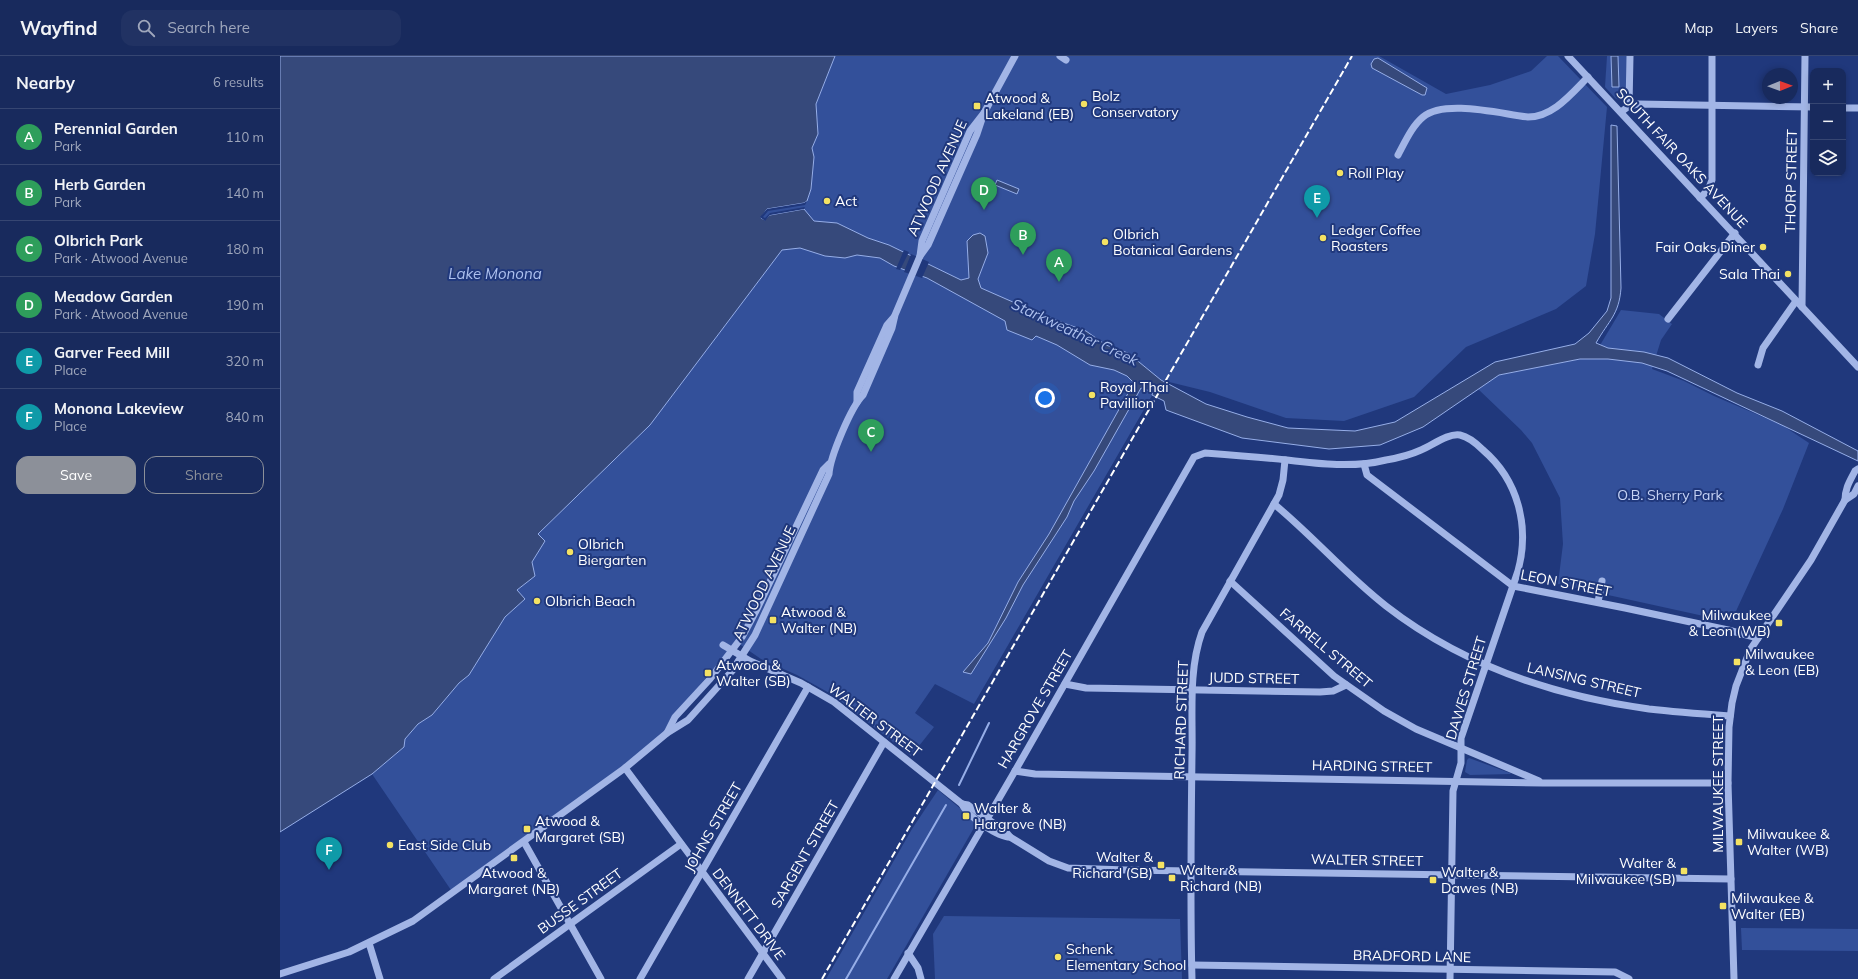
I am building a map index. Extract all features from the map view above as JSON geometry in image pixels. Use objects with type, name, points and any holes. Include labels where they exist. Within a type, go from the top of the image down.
[{"type":"street","name":"ATWOOD AVENUE","points":[[667,733],[676,717],[733,651],[757,609],[823,470],[829,464],[857,402],[863,395],[892,328],[895,315],[920,256],[928,245],[981,126],[984,113],[1015,56]]},
{"type":"street","name":"SOUTH FAIR OAKS AVENUE","points":[[1568,56],[1858,367]]},
{"type":"street","points":[[1629,106],[1630,56]]},
{"type":"street","points":[[1700,198],[1708,190],[1712,180],[1712,56]]},
{"type":"street","name":"THORP STREET","points":[[1802,307],[1805,56]]},
{"type":"street","points":[[1398,154],[1419,121],[1435,110],[1453,108],[1528,117],[1539,116],[1554,110],[1588,77]]},
{"type":"street","points":[[1621,112],[1629,106],[1638,104],[1810,107]]},
{"type":"street","points":[[1846,108],[1858,108]]},
{"type":"street","points":[[1668,319],[1734,233]]},
{"type":"street","points":[[1758,365],[1762,348],[1796,301]]},
{"type":"street","name":"DAWES STREET","points":[[1364,464],[1403,457],[1422,450],[1451,436],[1457,435],[1473,441],[1492,458],[1505,474],[1513,489],[1522,516],[1523,535],[1521,560],[1461,738],[1461,763],[1453,791],[1450,979]]},
{"type":"street","name":"HARGROVE STREET","points":[[894,979],[1065,684],[1194,457],[1205,452],[1285,460]]},
{"type":"street","points":[[1285,460],[1339,465],[1364,464]]},
{"type":"street","name":"RICHARD STREET","points":[[1192,979],[1190,871],[1194,665],[1200,637],[1274,504],[1283,480],[1285,460]]},
{"type":"street","name":"ATWOOD AVENUE","points":[[280,974],[349,952],[413,921],[625,768],[667,733],[688,720],[718,688],[742,656],[775,593],[829,474],[829,464]]},
{"type":"street","name":"LEON STREET","points":[[1364,464],[1367,475],[1513,586],[1598,602],[1728,630],[1758,638]]},
{"type":"street","name":"MILWAUKEE STREET","points":[[1845,500],[1845,490],[1848,483],[1855,471],[1858,470]]},
{"type":"street","name":"MILWAUKEE STREET","points":[[1734,979],[1728,783],[1730,716],[1736,686],[1750,650],[1811,560],[1845,500],[1854,494],[1858,486]]},
{"type":"street","name":"LANSING STREET","points":[[1274,504],[1353,578],[1387,607],[1423,632],[1486,666],[1539,685],[1592,698],[1647,708],[1730,716]]},
{"type":"street","name":"FARRELL STREET","points":[[1230,581],[1346,685],[1416,729],[1543,782]]},
{"type":"street","points":[[1598,602],[1602,581]]},
{"type":"street","name":"WALTER STREET","points":[[723,646],[808,687],[843,708],[962,804],[965,810],[1049,861],[1072,868],[1731,879]]},
{"type":"street","name":"JUDD STREET","points":[[1065,684],[1086,688],[1320,692],[1333,691],[1346,685]]},
{"type":"street","name":"JOHNS STREET","points":[[640,979],[808,687]]},
{"type":"street","name":"SARGENT STREET","points":[[748,979],[884,742]]},
{"type":"street","name":"DENNETT DRIVE","points":[[625,768],[680,844],[782,979]]},
{"type":"street","name":"HARDING STREET","points":[[1015,771],[1035,774],[1456,781],[1728,783]]},
{"type":"street","points":[[524,842],[571,924],[600,979]]},
{"type":"street","name":"BUSSE STREET","points":[[494,979],[680,844]]},
{"type":"street","points":[[369,943],[380,979]]},
{"type":"street","points":[[908,953],[918,968],[921,979]]},
{"type":"street","name":"BRADFORD LANE","points":[[1192,965],[1616,972],[1629,979]]},
{"type":"green space","points":[[835,56],[1379,56],[1446,94],[1490,85],[1531,71],[1547,56],[1558,56],[1607,107],[1595,234],[1586,286],[1556,309],[1466,347],[1414,397],[1344,421],[1286,418],[1210,392],[1161,380],[974,704],[935,684],[915,713],[934,727],[911,756],[833,695],[797,675],[761,659],[735,641],[690,697],[667,733],[453,893],[372,774],[404,747],[405,739],[418,724],[432,715],[459,683],[469,675],[505,617],[525,599],[517,590],[535,576],[532,562],[545,541],[538,534],[650,425],[782,250],[765,221],[760,217],[767,209],[804,203],[807,201],[811,189],[814,157],[812,148],[818,134],[816,104]]},
{"type":"green space","points":[[1607,56],[1627,56],[1626,95],[1620,100],[1616,99],[1605,87]]},
{"type":"green space","name":"O.B. Sherry Park","points":[[1621,310],[1659,314],[1672,324],[1661,340],[1652,369],[1684,381],[1714,396],[1782,425],[1809,443],[1783,509],[1731,622],[1558,584],[1563,544],[1560,498],[1532,443],[1521,430],[1478,389],[1499,375],[1580,359],[1596,352]]},
{"type":"green space","points":[[1469,758],[1511,774],[1470,775],[1465,772],[1467,760]]},
{"type":"green space","points":[[938,790],[974,820],[975,826],[887,979],[826,979],[912,829]]},
{"type":"green space","name":"Schenk Elementary School","points":[[944,916],[1180,919],[1182,979],[935,979],[933,934]]},
{"type":"green space","points":[[1741,928],[1858,929],[1858,951],[1742,950]]},
{"type":"water","name":"Lake Monona","points":[[280,56],[835,56],[816,104],[818,134],[812,148],[814,157],[811,189],[807,201],[804,203],[767,209],[761,218],[765,220],[770,215],[804,209],[814,221],[837,223],[868,238],[889,245],[961,280],[969,278],[967,241],[973,235],[980,233],[985,236],[988,253],[978,279],[981,288],[1047,317],[1086,331],[1106,345],[1128,353],[1161,380],[1206,404],[1288,428],[1355,431],[1395,422],[1495,362],[1575,344],[1589,333],[1607,311],[1611,298],[1611,125],[1617,126],[1621,288],[1616,311],[1596,343],[1608,348],[1644,352],[1668,358],[1737,393],[1782,411],[1858,451],[1858,461],[1667,371],[1642,363],[1608,359],[1580,359],[1499,375],[1423,427],[1380,445],[1329,449],[1242,438],[1166,410],[1164,401],[1152,395],[1153,392],[1141,388],[1094,471],[1074,501],[1067,517],[1023,585],[1006,618],[971,674],[963,672],[988,643],[1018,582],[1049,534],[1133,382],[1127,376],[1114,370],[1090,365],[1057,345],[1036,336],[1032,340],[1007,330],[1005,321],[927,278],[894,266],[880,258],[857,255],[845,258],[825,256],[800,248],[782,250],[650,425],[538,534],[545,541],[532,562],[535,576],[517,590],[525,599],[505,617],[469,675],[459,683],[432,715],[418,724],[405,739],[404,747],[372,774],[280,832]]},
{"type":"water","points":[[1611,56],[1618,56],[1619,87],[1612,87]]},
{"type":"water","points":[[1378,58],[1427,88],[1425,95],[1422,95],[1372,68],[1371,64],[1374,59]]},
{"type":"water","points":[[997,180],[1019,189],[1017,194],[995,185]]},
{"type":"pier","points":[[807,201],[805,205],[768,211],[763,217],[765,218],[770,213],[805,207],[804,209],[770,215],[765,221],[760,217],[767,209],[804,203]]},
{"type":"pier","points":[[904,250],[909,252],[900,270],[896,269]]},
{"type":"pier","points":[[911,254],[929,262],[922,278],[904,272]]},
{"type":"waterway","points":[[959,785],[989,723]]},
{"type":"waterway","points":[[846,979],[946,805]]},
{"type":"railway","points":[[822,979],[1352,56]]},
{"type":"place","name":"Bolz Conservatory","points":[[1084,104]]},
{"type":"place","name":"Atwood & Lakeland (EB)","points":[[977,106]]},
{"type":"place","name":"Roll Play","points":[[1340,173]]},
{"type":"place","name":"Act","points":[[827,201]]},
{"type":"place","name":"Meadow Garden","points":[[984,210]]},
{"type":"place","name":"Garver Feed Mill","points":[[1317,218]]},
{"type":"place","name":"Ledger Coffee Roasters","points":[[1323,238]]},
{"type":"place","name":"Olbrich Botanical Gardens","points":[[1105,242]]},
{"type":"place","name":"Fair Oaks Diner","points":[[1763,247]]},
{"type":"place","name":"Herb Garden","points":[[1023,255]]},
{"type":"place","name":"Sala Thai","points":[[1788,274]]},
{"type":"place","name":"Perennial Garden","points":[[1059,282]]},
{"type":"place","name":"Royal Thai Pavillion","points":[[1092,395]]},
{"type":"place","name":"Olbrich Park","points":[[871,452]]},
{"type":"place","name":"Olbrich Biergarten","points":[[570,552]]},
{"type":"place","name":"Olbrich Beach","points":[[537,601]]},
{"type":"place","name":"Atwood & Walter (NB)","points":[[773,620]]},
{"type":"place","name":"Milwaukee & Leon (WB)","points":[[1779,623]]},
{"type":"place","name":"Milwaukee & Leon (EB)","points":[[1737,662]]},
{"type":"place","name":"Atwood & Walter (SB)","points":[[708,673]]},
{"type":"place","name":"Walter & Hargrove (NB)","points":[[966,816]]},
{"type":"place","name":"Atwood & Margaret (SB)","points":[[527,829]]},
{"type":"place","name":"Milwaukee & Walter (WB)","points":[[1739,842]]},
{"type":"place","name":"East Side Club","points":[[390,845]]},
{"type":"place","name":"Atwood & Margaret (NB)","points":[[514,858]]},
{"type":"place","name":"Walter & Richard (SB)","points":[[1161,865]]},
{"type":"place","name":"Monona Lakeview","points":[[329,870]]},
{"type":"place","name":"Walter & Milwaukee (SB)","points":[[1684,871]]},
{"type":"place","name":"Walter & Richard (NB)","points":[[1172,878]]},
{"type":"place","name":"Walter & Dawes (NB)","points":[[1433,880]]},
{"type":"place","name":"Milwaukee & Walter (EB)","points":[[1723,906]]},
{"type":"place","name":"Schenk Elementary School","points":[[1058,957]]},
{"type":"water label","name":"Starkweather Creek","points":[[1075,332]]}]
